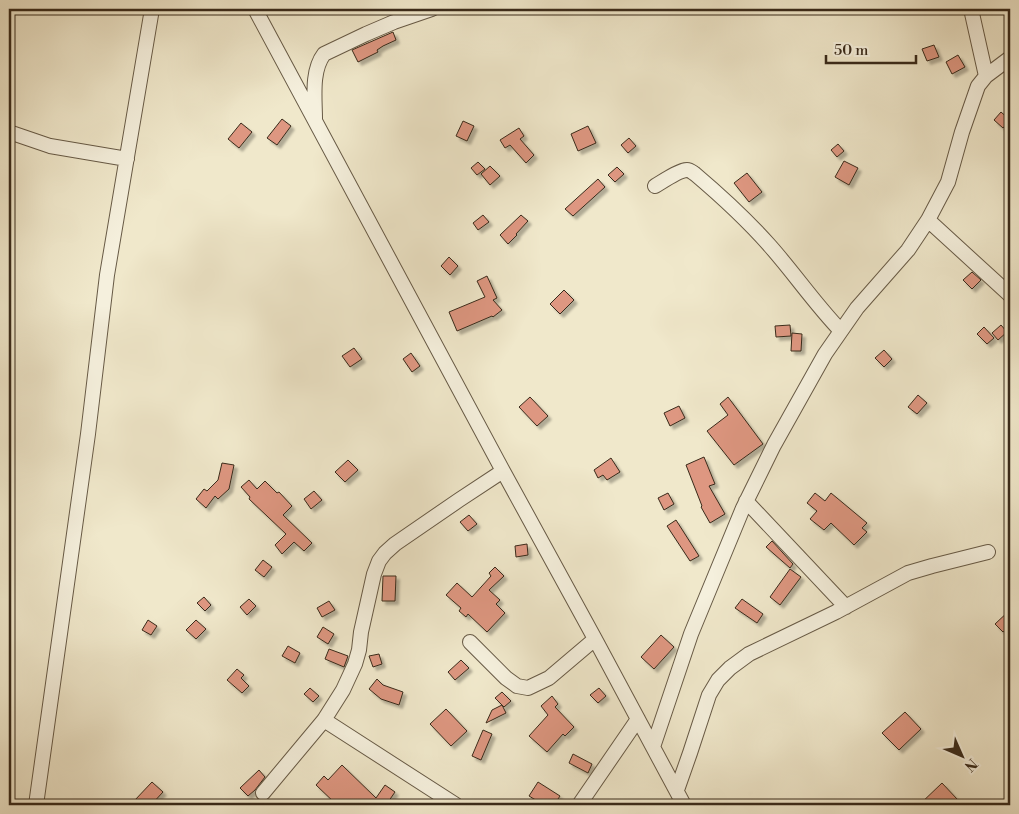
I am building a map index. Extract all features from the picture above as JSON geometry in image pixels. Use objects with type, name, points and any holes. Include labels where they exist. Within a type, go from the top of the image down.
[{"type":"street","points":[[36,805],[88,434],[107,275],[152,9]]},
{"type":"street","points":[[256,9],[684,805]]},
{"type":"street","points":[[314,120],[316,72],[319,61],[324,54],[394,22],[432,9]]},
{"type":"street","points":[[971,9],[986,76]]},
{"type":"street","points":[[653,747],[691,634],[746,501],[774,446],[825,354],[856,308],[908,250],[928,220],[948,182],[962,132],[978,86],[986,76],[1010,58]]},
{"type":"street","points":[[9,132],[50,146],[127,159]]},
{"type":"street","points":[[655,186],[686,170],[695,174],[728,202],[751,225],[841,331]]},
{"type":"street","points":[[928,220],[1010,295]]},
{"type":"street","points":[[264,793],[324,720],[355,664],[359,650],[360,632],[379,561],[385,553],[402,539],[503,471]]},
{"type":"street","points":[[746,501],[846,607]]},
{"type":"street","points":[[677,790],[709,695],[718,680],[730,668],[749,654],[846,607],[908,573],[988,552]]},
{"type":"street","points":[[470,642],[506,678],[517,686],[528,688],[549,678],[595,639]]},
{"type":"street","points":[[579,805],[638,719]]},
{"type":"street","points":[[324,720],[456,805]]},
{"type":"building","points":[[393,32],[396,40],[358,62],[352,50]]},
{"type":"building","points":[[934,45],[939,57],[927,61],[922,49]]},
{"type":"building","points":[[958,55],[965,67],[952,74],[946,62]]},
{"type":"building","points":[[1001,112],[1010,120],[1003,128],[994,120]]},
{"type":"building","points":[[282,119],[291,126],[277,145],[267,138]]},
{"type":"building","points":[[463,121],[474,126],[467,141],[456,136]]},
{"type":"building","points":[[241,123],[252,132],[239,148],[228,139]]},
{"type":"building","points":[[588,126],[596,143],[578,151],[571,134]]},
{"type":"building","points":[[519,128],[524,136],[520,139],[534,155],[526,163],[510,145],[505,148],[500,140]]},
{"type":"building","points":[[629,138],[636,146],[628,153],[621,145]]},
{"type":"building","points":[[838,144],[844,151],[837,157],[831,150]]},
{"type":"building","points":[[844,161],[858,168],[849,185],[835,177]]},
{"type":"building","points":[[478,162],[485,169],[477,175],[471,168]]},
{"type":"building","points":[[490,166],[500,176],[490,185],[481,174]]},
{"type":"building","points":[[617,167],[624,174],[615,182],[608,175]]},
{"type":"building","points":[[747,173],[762,192],[749,202],[734,183]]},
{"type":"building","points":[[598,179],[605,187],[573,216],[565,209]]},
{"type":"building","points":[[483,215],[489,222],[478,230],[473,223]]},
{"type":"building","points":[[521,215],[528,221],[508,244],[500,235]]},
{"type":"building","points":[[449,257],[458,266],[450,275],[441,266]]},
{"type":"building","points":[[972,272],[981,280],[972,289],[963,280]]},
{"type":"building","points":[[487,276],[497,298],[493,300],[502,310],[493,317],[457,331],[449,312],[485,297],[477,281]]},
{"type":"building","points":[[564,290],[574,300],[560,314],[550,304]]},
{"type":"building","points":[[790,325],[791,336],[776,337],[775,326]]},
{"type":"building","points":[[1001,325],[1007,332],[998,340],[992,333]]},
{"type":"building","points":[[984,327],[994,338],[987,344],[977,334]]},
{"type":"building","points":[[792,333],[802,334],[801,351],[791,351]]},
{"type":"building","points":[[354,348],[362,359],[350,367],[342,356]]},
{"type":"building","points":[[884,350],[892,359],[884,367],[875,358]]},
{"type":"building","points":[[411,353],[420,366],[412,372],[403,359]]},
{"type":"building","points":[[918,395],[927,403],[917,414],[908,407]]},
{"type":"building","points":[[530,397],[548,416],[537,426],[519,407]]},
{"type":"building","points":[[728,397],[763,444],[734,465],[707,431],[728,415],[720,404]]},
{"type":"building","points":[[679,406],[685,418],[670,426],[664,413]]},
{"type":"building","points":[[704,457],[715,484],[709,486],[725,514],[710,523],[701,507],[686,465]]},
{"type":"building","points":[[611,458],[620,472],[607,480],[603,475],[598,478],[594,470]]},
{"type":"building","points":[[348,460],[358,470],[345,482],[335,472]]},
{"type":"building","points":[[222,463],[234,465],[229,489],[218,499],[215,496],[206,508],[196,499],[204,489],[207,491],[218,480]]},
{"type":"building","points":[[249,480],[257,489],[265,481],[292,506],[283,515],[312,543],[304,551],[294,542],[282,554],[275,545],[286,534],[249,499],[250,497],[241,487]]},
{"type":"building","points":[[314,491],[322,500],[311,509],[304,499]]},
{"type":"building","points":[[668,493],[674,504],[664,510],[658,498]]},
{"type":"building","points":[[815,493],[825,501],[831,493],[867,523],[862,528],[867,532],[854,545],[831,523],[824,530],[810,519],[817,511],[807,503]]},
{"type":"building","points":[[469,515],[477,524],[468,531],[460,522]]},
{"type":"building","points":[[676,520],[699,556],[690,561],[667,526]]},
{"type":"building","points":[[772,541],[793,564],[790,568],[766,547]]},
{"type":"building","points":[[527,544],[528,555],[516,557],[515,546]]},
{"type":"building","points":[[263,560],[272,567],[264,577],[255,570]]},
{"type":"building","points":[[495,567],[504,576],[489,590],[500,600],[496,604],[505,613],[487,632],[468,614],[466,617],[459,611],[461,608],[446,595],[457,583],[472,597],[491,576],[489,573]]},
{"type":"building","points":[[790,569],[801,577],[780,605],[770,597]]},
{"type":"building","points":[[383,576],[396,576],[395,601],[382,601]]},
{"type":"building","points":[[204,597],[211,605],[205,611],[197,603]]},
{"type":"building","points":[[249,599],[256,606],[247,615],[240,607]]},
{"type":"building","points":[[742,599],[763,614],[757,623],[735,608]]},
{"type":"building","points":[[329,601],[335,610],[322,617],[317,608]]},
{"type":"building","points":[[1010,610],[1010,626],[1003,632],[995,624]]},
{"type":"building","points":[[148,620],[157,626],[151,635],[142,630]]},
{"type":"building","points":[[196,620],[206,629],[196,639],[186,630]]},
{"type":"building","points":[[323,627],[334,634],[328,644],[317,637]]},
{"type":"building","points":[[661,635],[674,647],[654,669],[641,657]]},
{"type":"building","points":[[288,646],[300,653],[295,663],[282,656]]},
{"type":"building","points":[[329,649],[348,656],[344,667],[325,659]]},
{"type":"building","points":[[379,654],[382,664],[373,667],[369,656]]},
{"type":"building","points":[[461,660],[469,668],[455,680],[448,672]]},
{"type":"building","points":[[237,669],[244,675],[241,678],[249,686],[242,693],[227,680]]},
{"type":"building","points":[[377,679],[383,685],[403,692],[399,705],[381,699],[369,689]]},
{"type":"building","points":[[310,688],[319,696],[313,702],[304,694]]},
{"type":"building","points":[[599,688],[606,696],[598,703],[590,695]]},
{"type":"building","points":[[502,692],[511,701],[504,707],[495,698]]},
{"type":"building","points":[[552,696],[558,704],[555,707],[574,727],[565,736],[563,734],[547,752],[529,736],[548,715],[541,706]]},
{"type":"building","points":[[502,705],[506,713],[486,723],[492,710]]},
{"type":"building","points":[[446,709],[467,731],[451,746],[430,724]]},
{"type":"building","points":[[905,712],[921,729],[899,750],[882,733]]},
{"type":"building","points":[[483,730],[492,734],[481,760],[472,756]]},
{"type":"building","points":[[573,754],[592,764],[588,773],[569,763]]},
{"type":"building","points":[[342,765],[376,798],[385,785],[395,792],[386,805],[337,805],[316,785],[324,776],[328,780]]},
{"type":"building","points":[[259,770],[265,777],[248,796],[240,788]]},
{"type":"building","points":[[152,782],[163,792],[151,805],[139,805],[134,801]]},
{"type":"building","points":[[538,782],[560,796],[554,805],[544,805],[529,796]]},
{"type":"building","points":[[942,783],[957,799],[950,805],[919,805]]}]
